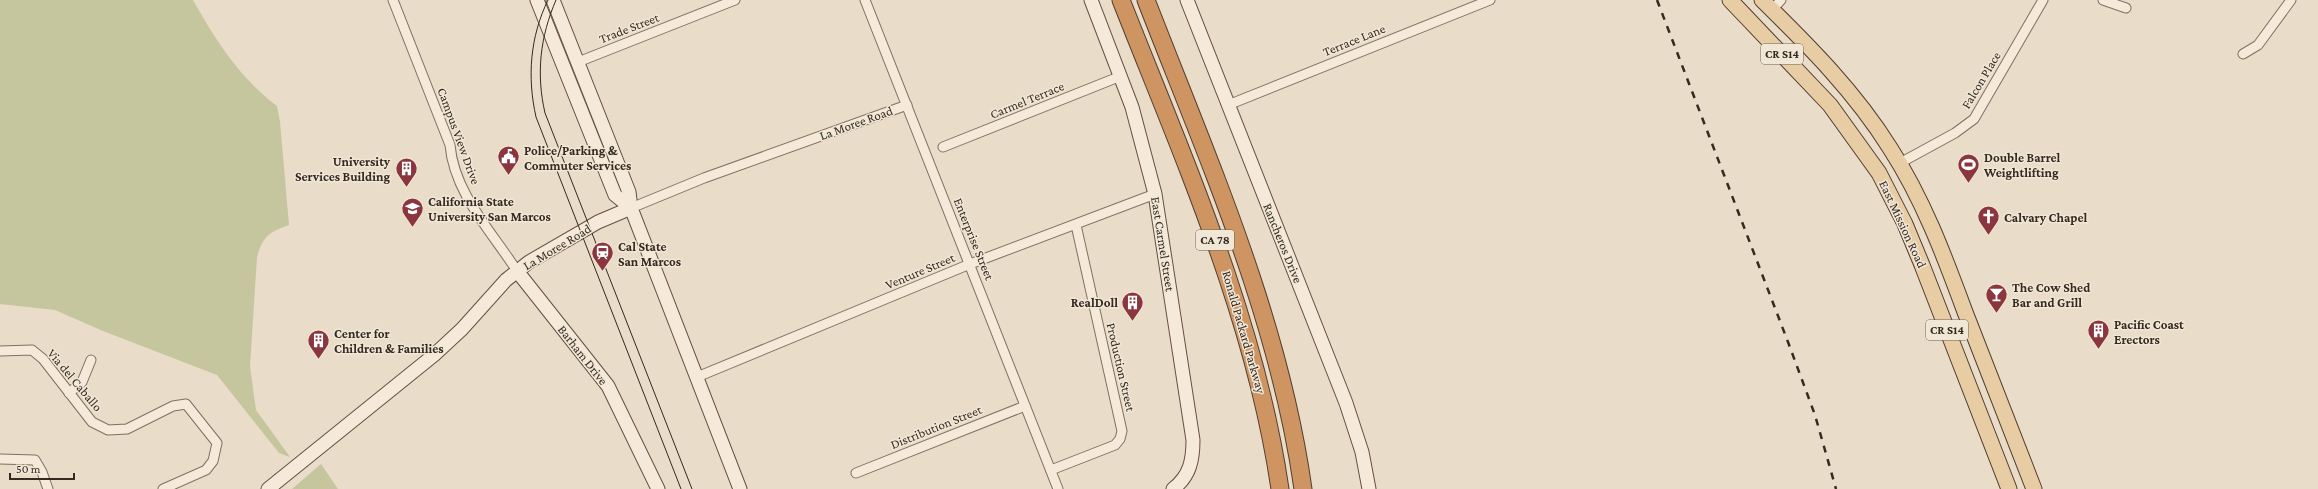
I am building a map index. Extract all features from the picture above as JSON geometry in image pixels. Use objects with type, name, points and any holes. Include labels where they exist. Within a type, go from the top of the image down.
[{"type":"highway","name":"Ronald Packard Parkway","points":[[1121,0],[1230,280],[1244,325],[1263,399],[1280,489]]},
{"type":"highway","name":"Ronald Packard Parkway","points":[[1146,0],[1254,281],[1270,334],[1289,409],[1303,489]]},
{"type":"main road","points":[[536,0],[615,195],[631,208]]},
{"type":"main road","points":[[553,0],[629,192],[631,208],[740,489]]},
{"type":"main road","name":"East Carmel Street","points":[[1091,0],[1121,76],[1155,194],[1193,440],[1193,457],[1189,470],[1180,483],[1173,489]]},
{"type":"main road","name":"Rancheros Drive","points":[[1187,0],[1346,404],[1362,452],[1370,489]]},
{"type":"main road","name":"East Mission Road","points":[[1730,0],[1830,105],[1879,173],[1892,197],[1922,265],[2009,489]]},
{"type":"main road","points":[[1742,0],[1755,13],[1761,14],[1772,3]]},
{"type":"main road","name":"East Mission Road","points":[[1772,3],[1854,96],[1900,163],[1913,187],[1922,205],[2034,489]]},
{"type":"main road","points":[[1879,173],[1898,183],[1913,187]]},
{"type":"main road","points":[[1892,197],[1902,194],[1922,205]]},
{"type":"main road","name":"La Moree Road","points":[[268,489],[434,355],[517,271],[544,251],[598,222],[631,208]]},
{"type":"main road","name":"Barham Drive","points":[[517,271],[608,386],[658,489]]},
{"type":"street","name":"Campus View Drive","points":[[393,0],[450,145],[451,156],[466,194],[479,219],[496,239],[517,271]]},
{"type":"street","name":"Trade Street","points":[[578,62],[735,0]]},
{"type":"street","name":"Enterprise Street","points":[[865,0],[1058,489]]},
{"type":"street","name":"Terrace Lane","points":[[1228,105],[1490,0]]},
{"type":"street","name":"Falcon Place","points":[[1900,163],[1955,133],[1974,119],[2043,0]]},
{"type":"street","points":[[2103,0],[2126,8]]},
{"type":"street","points":[[2242,54],[2258,45],[2291,0]]},
{"type":"street","name":"Carmel Terrace","points":[[943,147],[1121,76]]},
{"type":"street","name":"La Moree Road","points":[[631,208],[704,178],[907,104]]},
{"type":"street","name":"Venture Street","points":[[697,377],[970,264],[1155,194]]},
{"type":"street","name":"Production Street","points":[[1051,470],[1115,445],[1120,439],[1122,431],[1076,225]]},
{"type":"street","name":"Via del Caballo","points":[[0,351],[32,350],[43,359],[92,422],[108,430],[128,429],[173,406],[186,404],[217,443],[213,461],[206,470],[163,489]]},
{"type":"street","points":[[69,393],[82,382],[91,360]]},
{"type":"street","name":"Distribution Street","points":[[856,473],[1025,406]]},
{"type":"street","points":[[0,459],[35,460],[42,472],[48,489]]},
{"type":"green space","points":[[0,0],[193,0],[229,58],[263,95],[277,106],[280,122],[289,225],[276,230],[264,239],[257,257],[250,366],[256,410],[290,457],[279,453],[217,375],[103,331],[55,310],[0,304]]},
{"type":"green space","points":[[321,464],[338,489],[292,489]]},
{"type":"tram line","points":[[548,0],[537,28],[532,57],[531,72],[533,102],[536,117],[681,489]]},
{"type":"tram line","points":[[556,0],[546,28],[541,56],[540,70],[542,98],[545,113],[692,489]]},
{"type":"railway","points":[[1657,0],[1815,415],[1836,489]]},
{"type":"place","name":"Police/Parking & Commuter Services","points":[[508,176]]},
{"type":"place","name":"Double Barrel Weightlifting","points":[[1968,184]]},
{"type":"place","name":"University Services Building","points":[[406,188]]},
{"type":"place","name":"California State University San Marcos","points":[[413,228]]},
{"type":"place","name":"Calvary Chapel","points":[[1988,236]]},
{"type":"place","name":"Cal State San Marcos","points":[[602,272]]},
{"type":"place","name":"The Cow Shed Bar and Grill","points":[[1997,314]]},
{"type":"place","name":"RealDoll","points":[[1133,322]]},
{"type":"place","name":"Pacific Coast Erectors","points":[[2099,350]]},
{"type":"place","name":"Center for Children & Families","points":[[319,360]]}]
